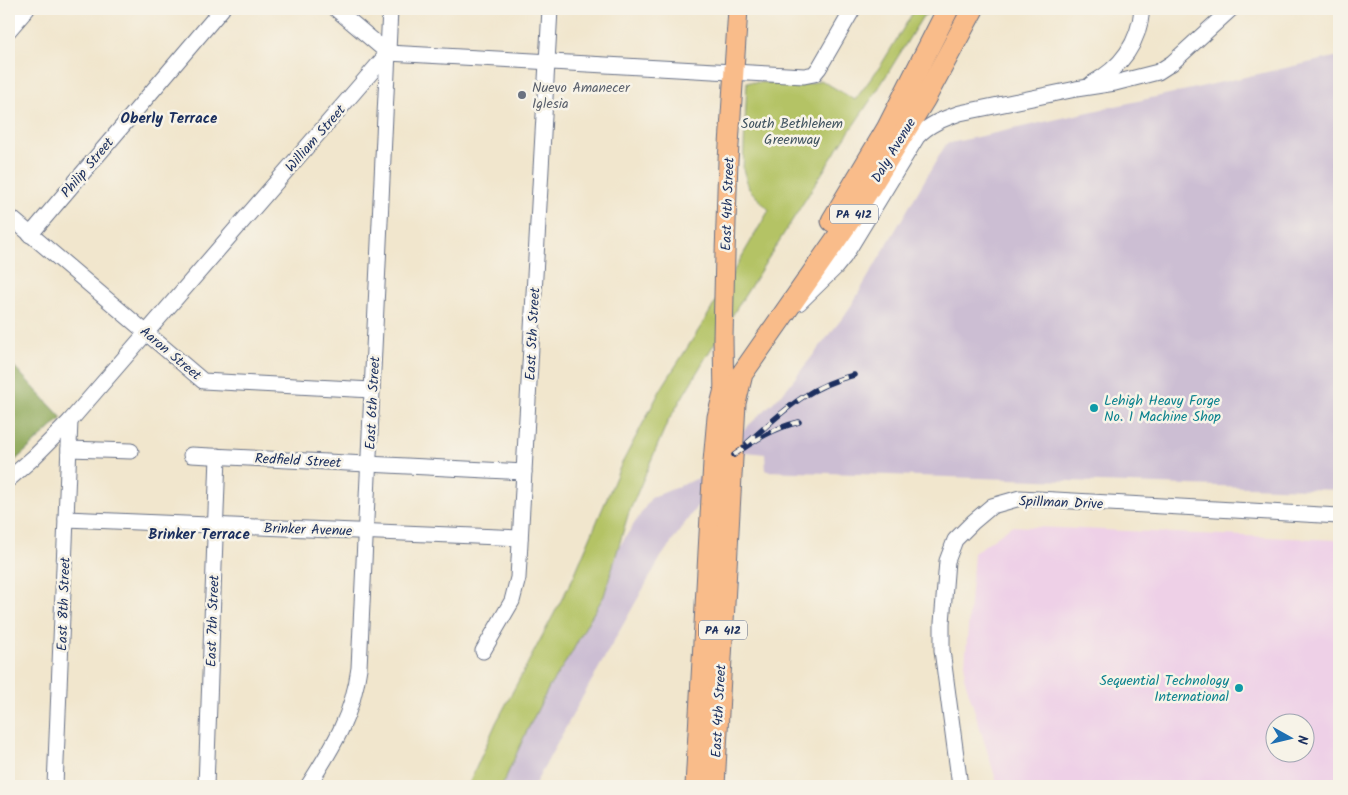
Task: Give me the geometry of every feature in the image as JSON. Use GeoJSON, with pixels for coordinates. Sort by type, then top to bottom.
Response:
{"type":"FeatureCollection","features":[{"type":"Feature","properties":{"kind":"highway","name":"Daly Avenue"},"geometry":{"type":"LineString","coordinates":[[729,407],[728,378],[738,357],[849,193],[887,129],[948,9]]}},
{"type":"Feature","properties":{"kind":"highway","name":"Daly Avenue"},"geometry":{"type":"LineString","coordinates":[[729,407],[736,397],[742,374],[826,255],[871,186],[924,100],[973,9]]}},
{"type":"Feature","properties":{"kind":"highway","name":"East 4th Street"},"geometry":{"type":"LineString","coordinates":[[696,786],[712,494],[733,442],[729,407]]}},
{"type":"Feature","properties":{"kind":"highway","name":"East 4th Street"},"geometry":{"type":"LineString","coordinates":[[715,782],[722,468],[718,417],[729,407]]}},
{"type":"Feature","properties":{"kind":"main road","name":"East 4th Street"},"geometry":{"type":"LineString","coordinates":[[729,407],[723,338],[728,160],[738,9]]}},
{"type":"Feature","properties":{"kind":"street"},"geometry":{"type":"LineString","coordinates":[[9,30],[27,9]]}},
{"type":"Feature","properties":{"kind":"street","name":"Philip Street"},"geometry":{"type":"LineString","coordinates":[[30,235],[222,9]]}},
{"type":"Feature","properties":{"kind":"street"},"geometry":{"type":"LineString","coordinates":[[336,9],[388,53],[804,76],[814,74],[853,9]]}},
{"type":"Feature","properties":{"kind":"street","name":"East 6th Street"},"geometry":{"type":"LineString","coordinates":[[308,786],[340,734],[358,682],[390,9]]}},
{"type":"Feature","properties":{"kind":"street","name":"East 5th Street"},"geometry":{"type":"LineString","coordinates":[[482,651],[514,596],[518,578],[550,9]]}},
{"type":"Feature","properties":{"kind":"street"},"geometry":{"type":"LineString","coordinates":[[772,330],[844,257],[917,137],[923,131],[941,119],[960,113],[1076,89],[1115,83],[1158,72],[1165,69],[1231,9]]}},
{"type":"Feature","properties":{"kind":"street"},"geometry":{"type":"LineString","coordinates":[[1076,89],[1099,80],[1114,69],[1133,44],[1141,14]]}},
{"type":"Feature","properties":{"kind":"street","name":"William Street"},"geometry":{"type":"LineString","coordinates":[[9,479],[70,421],[388,53]]}},
{"type":"Feature","properties":{"kind":"street","name":"Aaron Street"},"geometry":{"type":"LineString","coordinates":[[9,216],[203,382],[372,390]]}},
{"type":"Feature","properties":{"kind":"street","name":"East 8th Street"},"geometry":{"type":"LineString","coordinates":[[55,786],[70,421]]}},
{"type":"Feature","properties":{"kind":"street"},"geometry":{"type":"LineString","coordinates":[[69,449],[131,452]]}},
{"type":"Feature","properties":{"kind":"street","name":"Redfield Street"},"geometry":{"type":"LineString","coordinates":[[191,455],[524,472]]}},
{"type":"Feature","properties":{"kind":"street","name":"East 7th Street"},"geometry":{"type":"LineString","coordinates":[[206,786],[218,456]]}},
{"type":"Feature","properties":{"kind":"street","name":"Spillman Drive"},"geometry":{"type":"LineString","coordinates":[[960,786],[942,650],[942,623],[947,561],[955,540],[992,506],[1020,498],[1339,516]]}},
{"type":"Feature","properties":{"kind":"street","name":"Brinker Avenue"},"geometry":{"type":"LineString","coordinates":[[66,520],[520,538]]}},
{"type":"Feature","properties":{"kind":"shaded area"},"geometry":{"type":"Polygon","coordinates":[[[1339,56],[1339,490],[766,471],[765,454],[746,452],[700,502],[661,557],[534,786],[502,786],[549,687],[571,654],[604,596],[619,547],[651,498],[701,477],[749,425],[784,392],[848,311],[946,144],[1339,56]]]}},
{"type":"Feature","properties":{"kind":"shaded area"},"geometry":{"type":"Polygon","coordinates":[[[1011,526],[1339,540],[1339,786],[998,786],[964,677],[974,553],[1011,526]]]}},
{"type":"Feature","properties":{"kind":"green space","name":"South Bethlehem Greenway"},"geometry":{"type":"Polygon","coordinates":[[[915,9],[936,9],[923,16],[706,357],[667,423],[628,515],[604,596],[571,654],[549,687],[502,786],[468,786],[496,723],[573,578],[621,465],[661,389],[705,320],[769,210],[749,189],[743,169],[747,82],[810,84],[821,80],[855,100],[881,65],[915,9]]]}},
{"type":"Feature","properties":{"kind":"green space"},"geometry":{"type":"Polygon","coordinates":[[[9,361],[62,418],[9,466],[9,361]]]}},
{"type":"Feature","properties":{"kind":"railway"},"geometry":{"type":"LineString","coordinates":[[747,443],[796,402],[822,386],[854,375]]}},
{"type":"Feature","properties":{"kind":"railway"},"geometry":{"type":"LineString","coordinates":[[734,455],[765,435],[799,422]]}},
{"type":"Feature","properties":{"kind":"place","name":"Nuevo Amanecer Iglesia"},"geometry":{"type":"Point","coordinates":[522,95]}},
{"type":"Feature","properties":{"kind":"place","name":"Lehigh Heavy Forge No. 1 Machine Shop"},"geometry":{"type":"Point","coordinates":[1094,408]}},
{"type":"Feature","properties":{"kind":"place","name":"Sequential Technology International"},"geometry":{"type":"Point","coordinates":[1239,688]}},
{"type":"Feature","properties":{"kind":"district","name":"Oberly Terrace"},"geometry":{"type":"Point","coordinates":[169,118]}},
{"type":"Feature","properties":{"kind":"district","name":"Brinker Terrace"},"geometry":{"type":"Point","coordinates":[199,534]}}]}
